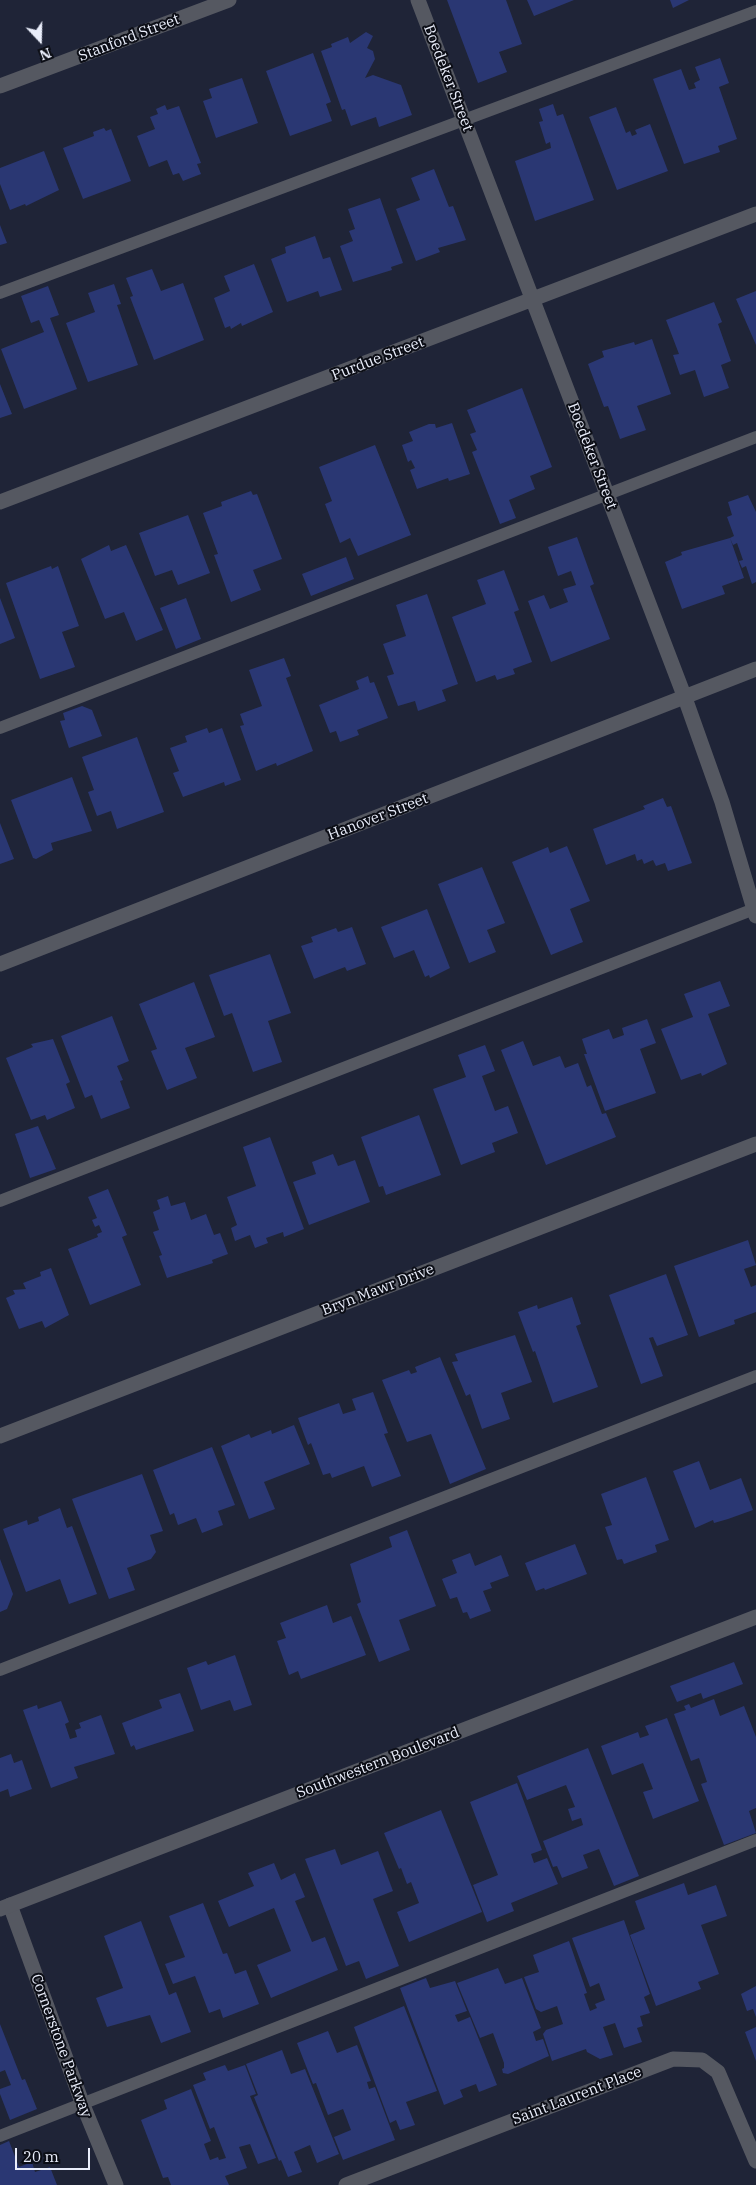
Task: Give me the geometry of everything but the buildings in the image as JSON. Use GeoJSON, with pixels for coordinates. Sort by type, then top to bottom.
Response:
{"type":"FeatureCollection","features":[{"type":"Feature","properties":{"kind":"street","name":"Stanford Street"},"geometry":{"type":"LineString","coordinates":[[0,86],[229,0]]}},
{"type":"Feature","properties":{"kind":"street","name":"Boedeker Street"},"geometry":{"type":"LineString","coordinates":[[418,0],[685,698],[722,802],[755,912]]}},
{"type":"Feature","properties":{"kind":"street","name":"Purdue Street"},"geometry":{"type":"LineString","coordinates":[[0,502],[756,214]]}},
{"type":"Feature","properties":{"kind":"street","name":"Hanover Street"},"geometry":{"type":"LineString","coordinates":[[0,964],[756,669]]}},
{"type":"Feature","properties":{"kind":"street","name":"Bryn Mawr Drive"},"geometry":{"type":"LineString","coordinates":[[0,1436],[756,1144]]}},
{"type":"Feature","properties":{"kind":"street","name":"Southwestern Boulevard"},"geometry":{"type":"LineString","coordinates":[[5,1907],[756,1617]]}},
{"type":"Feature","properties":{"kind":"street","name":"Cornerstone Parkway"},"geometry":{"type":"LineString","coordinates":[[5,1907],[116,2185]]}},
{"type":"Feature","properties":{"kind":"street","name":"Saint Laurent Place"},"geometry":{"type":"LineString","coordinates":[[346,2185],[673,2059],[702,2060],[718,2072],[756,2161]]}},
{"type":"Feature","properties":{"kind":"lane"},"geometry":{"type":"LineString","coordinates":[[0,293],[756,11]]}},
{"type":"Feature","properties":{"kind":"lane"},"geometry":{"type":"LineString","coordinates":[[0,728],[606,493],[756,437]]}},
{"type":"Feature","properties":{"kind":"lane"},"geometry":{"type":"LineString","coordinates":[[0,1201],[755,912]]}},
{"type":"Feature","properties":{"kind":"lane"},"geometry":{"type":"LineString","coordinates":[[0,1670],[756,1376]]}},
{"type":"Feature","properties":{"kind":"lane"},"geometry":{"type":"LineString","coordinates":[[0,2136],[756,1840]]}}]}
